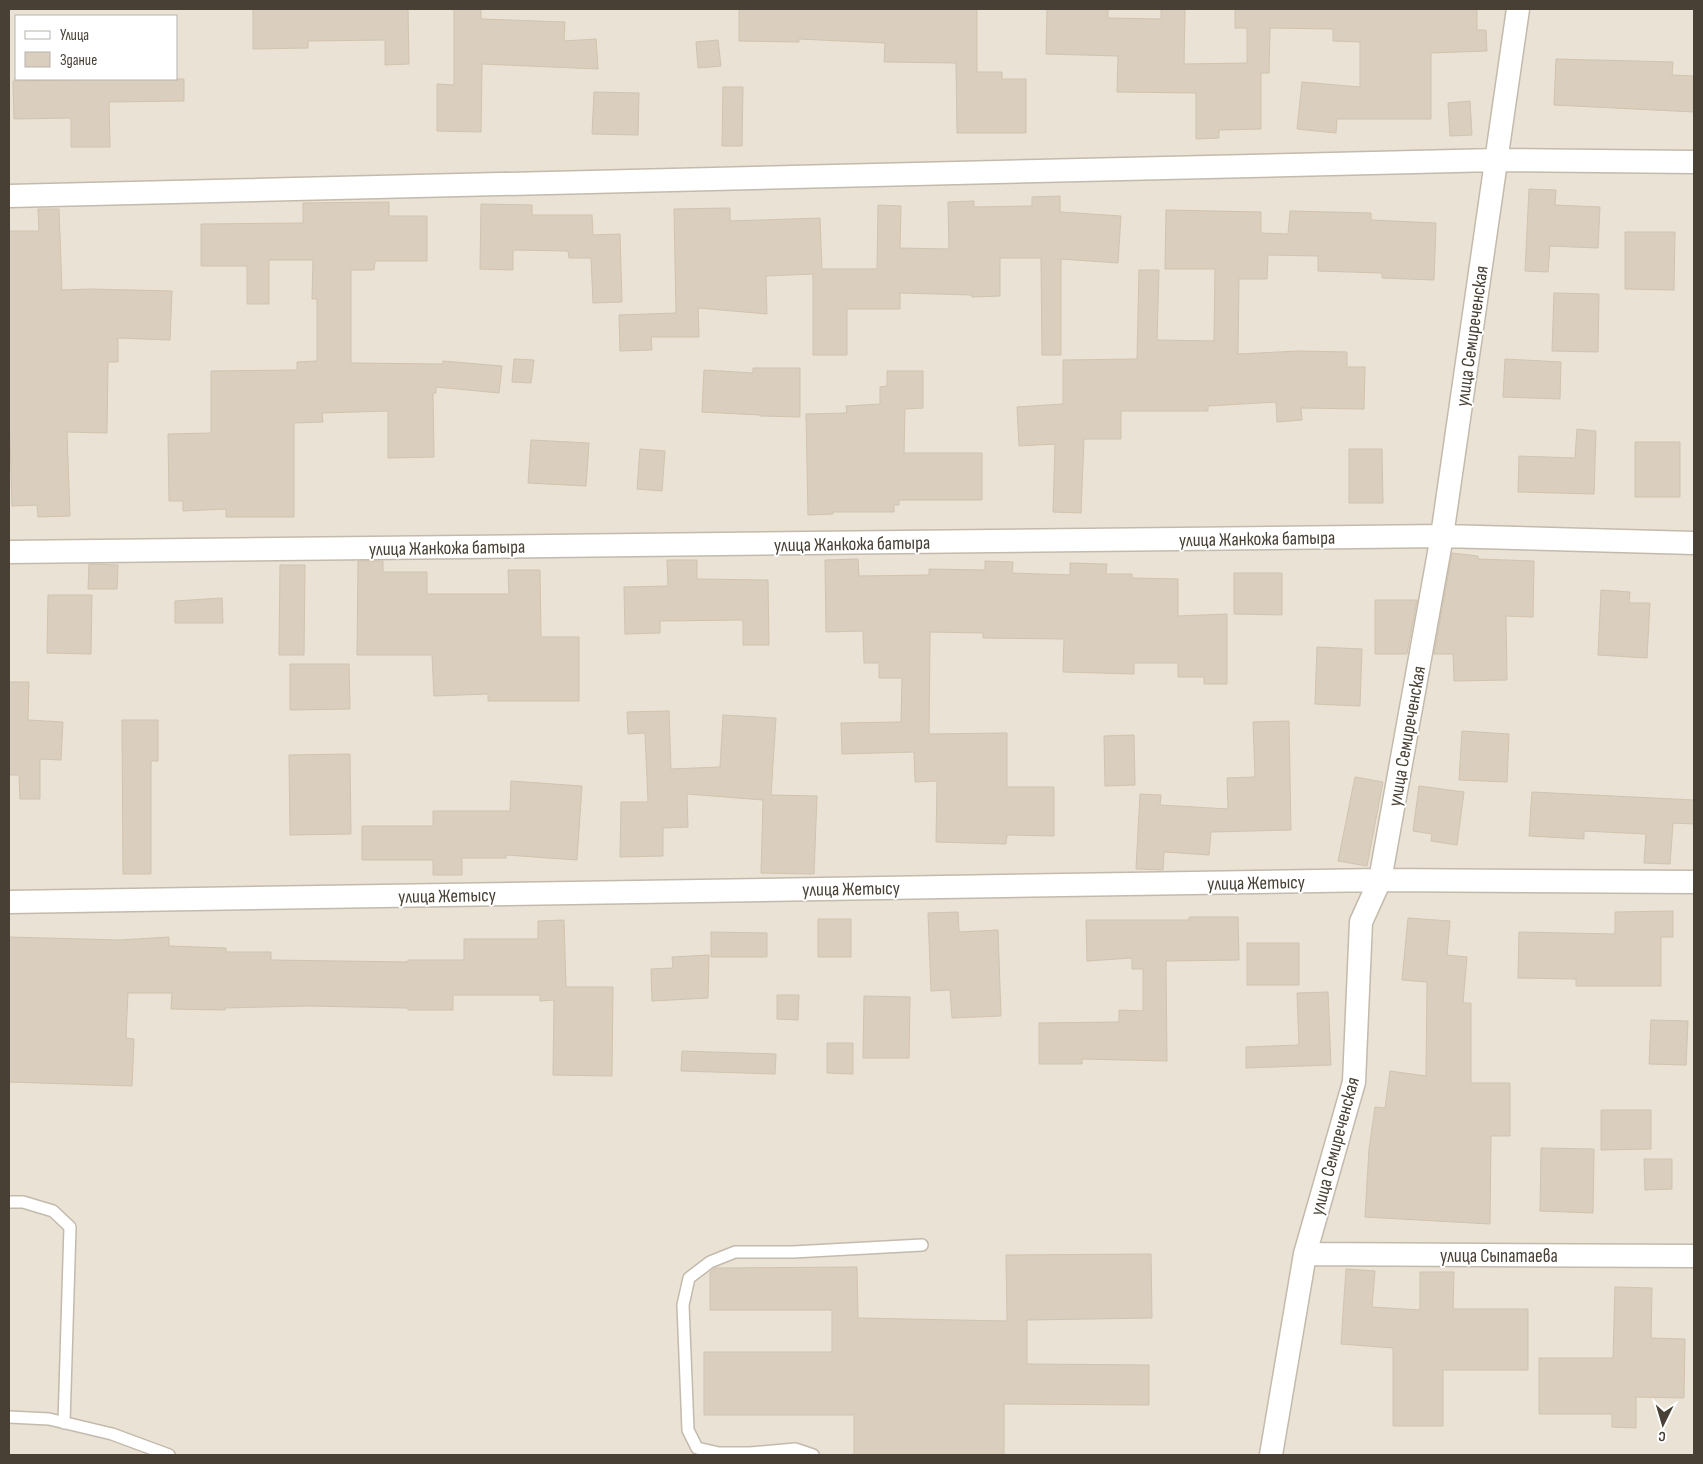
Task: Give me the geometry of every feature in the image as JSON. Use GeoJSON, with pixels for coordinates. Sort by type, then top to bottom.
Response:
{"type":"FeatureCollection","features":[{"type":"Feature","properties":{"kind":"street","name":"улица Семиреченская"},"geometry":{"type":"LineString","coordinates":[[1271,1455],[1305,1254],[1354,1082],[1361,922],[1380,880],[1442,536],[1518,9]]}},
{"type":"Feature","properties":{"kind":"street"},"geometry":{"type":"LineString","coordinates":[[9,196],[1496,160],[1694,162]]}},
{"type":"Feature","properties":{"kind":"street","name":"улица Жанкожа батыра"},"geometry":{"type":"LineString","coordinates":[[9,552],[1442,536],[1694,543]]}},
{"type":"Feature","properties":{"kind":"street","name":"улица Жетысу"},"geometry":{"type":"LineString","coordinates":[[9,902],[1380,880],[1694,882]]}},
{"type":"Feature","properties":{"kind":"street","name":"улица Сыпатаева"},"geometry":{"type":"LineString","coordinates":[[1305,1254],[1694,1256]]}},
{"type":"Feature","properties":{"kind":"lane"},"geometry":{"type":"LineString","coordinates":[[9,1202],[23,1202],[53,1211],[70,1227],[64,1423]]}},
{"type":"Feature","properties":{"kind":"lane"},"geometry":{"type":"LineString","coordinates":[[813,1455],[795,1449],[750,1453],[720,1452],[697,1448],[688,1430],[683,1305],[689,1278],[710,1262],[735,1252],[793,1252],[922,1245]]}},
{"type":"Feature","properties":{"kind":"lane"},"geometry":{"type":"LineString","coordinates":[[9,1417],[49,1419],[112,1434],[169,1455]]}},
{"type":"Feature","properties":{"kind":"shaded area"},"geometry":{"type":"Polygon","coordinates":[[[9,9],[1694,9],[1694,1455],[9,1455],[9,9]]]}},
{"type":"Feature","properties":{"kind":"building"},"geometry":{"type":"Polygon","coordinates":[[[253,9],[408,9],[409,64],[385,65],[385,40],[308,41],[308,48],[253,49],[253,9]]]}},
{"type":"Feature","properties":{"kind":"building"},"geometry":{"type":"Polygon","coordinates":[[[454,9],[481,9],[481,19],[565,22],[564,41],[596,39],[598,69],[482,64],[481,132],[437,131],[437,84],[454,85],[454,9]]]}},
{"type":"Feature","properties":{"kind":"building"},"geometry":{"type":"Polygon","coordinates":[[[739,9],[977,9],[977,72],[1002,72],[1002,79],[1026,79],[1026,133],[957,133],[956,63],[884,62],[885,43],[799,39],[799,42],[739,41],[739,9]]]}},
{"type":"Feature","properties":{"kind":"building"},"geometry":{"type":"Polygon","coordinates":[[[1047,9],[1108,9],[1108,18],[1161,19],[1161,9],[1185,9],[1184,64],[1247,63],[1247,28],[1235,28],[1235,9],[1477,9],[1477,30],[1486,30],[1487,51],[1431,53],[1431,119],[1337,119],[1336,133],[1297,129],[1302,82],[1360,87],[1360,42],[1333,41],[1333,29],[1270,28],[1269,73],[1261,73],[1261,129],[1219,130],[1219,138],[1196,139],[1196,93],[1117,92],[1118,56],[1046,54],[1047,9]]]}},
{"type":"Feature","properties":{"kind":"building"},"geometry":{"type":"Polygon","coordinates":[[[718,40],[721,66],[698,68],[696,42],[718,40]]]}},
{"type":"Feature","properties":{"kind":"building"},"geometry":{"type":"Polygon","coordinates":[[[1556,59],[1673,62],[1672,75],[1694,76],[1694,112],[1554,105],[1556,59]]]}},
{"type":"Feature","properties":{"kind":"building"},"geometry":{"type":"Polygon","coordinates":[[[184,79],[184,101],[109,102],[110,147],[71,147],[71,118],[14,119],[13,81],[184,79]]]}},
{"type":"Feature","properties":{"kind":"building"},"geometry":{"type":"Polygon","coordinates":[[[723,87],[743,87],[742,146],[722,146],[723,87]]]}},
{"type":"Feature","properties":{"kind":"building"},"geometry":{"type":"Polygon","coordinates":[[[594,92],[639,93],[638,135],[592,134],[594,92]]]}},
{"type":"Feature","properties":{"kind":"building"},"geometry":{"type":"Polygon","coordinates":[[[1470,101],[1472,135],[1450,136],[1448,103],[1470,101]]]}},
{"type":"Feature","properties":{"kind":"building"},"geometry":{"type":"Polygon","coordinates":[[[1529,189],[1556,190],[1555,205],[1600,207],[1598,248],[1550,246],[1548,272],[1525,271],[1529,189]]]}},
{"type":"Feature","properties":{"kind":"building"},"geometry":{"type":"Polygon","coordinates":[[[1060,196],[1060,212],[1121,216],[1118,263],[1061,259],[1061,355],[1042,355],[1041,258],[1000,258],[1000,296],[972,297],[972,295],[900,293],[900,309],[847,309],[847,355],[813,355],[813,274],[766,276],[767,314],[698,308],[699,337],[651,337],[652,350],[620,351],[619,315],[676,313],[674,209],[730,208],[730,221],[820,218],[822,269],[877,269],[878,205],[901,206],[900,248],[949,249],[948,202],[974,201],[974,207],[1032,206],[1032,197],[1060,196]]]}},
{"type":"Feature","properties":{"kind":"building"},"geometry":{"type":"Polygon","coordinates":[[[389,202],[389,216],[427,216],[427,261],[375,261],[374,270],[351,270],[351,363],[443,364],[443,361],[502,366],[499,393],[436,387],[436,393],[433,393],[434,457],[388,458],[388,411],[322,413],[323,422],[294,423],[294,517],[226,517],[226,509],[183,511],[183,501],[169,501],[168,434],[211,433],[211,371],[297,370],[297,362],[317,361],[317,299],[312,299],[313,260],[269,260],[269,304],[247,304],[247,266],[201,266],[201,224],[303,223],[303,203],[389,202]]]}},
{"type":"Feature","properties":{"kind":"building"},"geometry":{"type":"Polygon","coordinates":[[[481,204],[532,205],[532,215],[592,215],[593,235],[620,234],[622,302],[593,303],[591,258],[569,258],[568,251],[513,250],[513,270],[480,269],[481,204]]]}},
{"type":"Feature","properties":{"kind":"building"},"geometry":{"type":"Polygon","coordinates":[[[38,209],[59,209],[62,290],[172,291],[170,340],[118,338],[118,362],[108,362],[107,433],[67,432],[70,516],[38,517],[37,505],[12,506],[9,436],[9,231],[39,231],[38,209]]]}},
{"type":"Feature","properties":{"kind":"building"},"geometry":{"type":"Polygon","coordinates":[[[1166,210],[1261,212],[1261,233],[1288,234],[1290,211],[1371,213],[1371,220],[1436,223],[1434,280],[1382,278],[1382,273],[1318,271],[1318,256],[1268,255],[1267,279],[1239,279],[1238,354],[1299,351],[1347,352],[1347,367],[1365,367],[1364,409],[1301,408],[1302,420],[1277,422],[1276,402],[1208,406],[1208,411],[1121,411],[1121,439],[1084,439],[1081,513],[1053,512],[1055,444],[1019,446],[1017,407],[1063,404],[1063,360],[1137,359],[1139,270],[1159,270],[1157,340],[1214,341],[1215,269],[1165,269],[1166,210]]]}},
{"type":"Feature","properties":{"kind":"building"},"geometry":{"type":"Polygon","coordinates":[[[1625,232],[1675,232],[1674,290],[1625,289],[1625,232]]]}},
{"type":"Feature","properties":{"kind":"building"},"geometry":{"type":"Polygon","coordinates":[[[1554,293],[1599,294],[1598,352],[1552,351],[1554,293]]]}},
{"type":"Feature","properties":{"kind":"building"},"geometry":{"type":"Polygon","coordinates":[[[514,359],[534,360],[531,383],[512,382],[514,359]]]}},
{"type":"Feature","properties":{"kind":"building"},"geometry":{"type":"Polygon","coordinates":[[[1505,359],[1561,362],[1560,399],[1503,397],[1505,359]]]}},
{"type":"Feature","properties":{"kind":"building"},"geometry":{"type":"Polygon","coordinates":[[[753,368],[800,368],[800,417],[702,412],[704,370],[753,373],[753,368]]]}},
{"type":"Feature","properties":{"kind":"building"},"geometry":{"type":"Polygon","coordinates":[[[887,371],[923,371],[923,408],[905,409],[904,453],[982,453],[982,500],[899,500],[899,505],[894,505],[894,512],[833,512],[833,514],[808,515],[806,414],[847,413],[846,406],[880,404],[880,387],[887,386],[887,371]]]}},
{"type":"Feature","properties":{"kind":"building"},"geometry":{"type":"Polygon","coordinates":[[[1577,429],[1596,431],[1594,494],[1518,492],[1519,456],[1575,458],[1577,429]]]}},
{"type":"Feature","properties":{"kind":"building"},"geometry":{"type":"Polygon","coordinates":[[[531,440],[589,443],[586,486],[528,483],[531,440]]]}},
{"type":"Feature","properties":{"kind":"building"},"geometry":{"type":"Polygon","coordinates":[[[1635,442],[1680,442],[1680,497],[1635,497],[1635,442]]]}},
{"type":"Feature","properties":{"kind":"building"},"geometry":{"type":"Polygon","coordinates":[[[640,449],[665,451],[662,491],[637,489],[640,449]]]}},
{"type":"Feature","properties":{"kind":"building"},"geometry":{"type":"Polygon","coordinates":[[[1349,449],[1382,449],[1383,503],[1349,503],[1349,449]]]}},
{"type":"Feature","properties":{"kind":"building"},"geometry":{"type":"Polygon","coordinates":[[[1452,553],[1478,556],[1478,559],[1534,561],[1533,617],[1506,616],[1507,680],[1454,681],[1453,654],[1434,654],[1452,553]]]}},
{"type":"Feature","properties":{"kind":"building"},"geometry":{"type":"Polygon","coordinates":[[[858,559],[859,576],[929,575],[929,569],[985,570],[985,561],[1013,562],[1012,573],[1070,575],[1070,563],[1107,564],[1106,574],[1132,574],[1132,578],[1178,579],[1178,616],[1227,614],[1227,684],[1204,684],[1204,677],[1178,677],[1178,663],[1134,663],[1134,674],[1063,672],[1064,639],[983,638],[983,633],[930,632],[929,734],[1007,733],[1007,787],[1054,787],[1054,836],[1007,835],[1006,844],[936,842],[937,781],[915,782],[914,752],[842,754],[841,723],[901,722],[902,678],[879,678],[879,663],[864,663],[863,631],[826,632],[825,560],[858,559]]]}},
{"type":"Feature","properties":{"kind":"building"},"geometry":{"type":"Polygon","coordinates":[[[667,560],[697,560],[697,579],[768,580],[769,645],[743,645],[743,620],[660,621],[660,633],[625,634],[624,587],[668,586],[667,560]]]}},
{"type":"Feature","properties":{"kind":"building"},"geometry":{"type":"Polygon","coordinates":[[[358,561],[383,561],[383,572],[427,572],[427,594],[509,594],[508,570],[540,570],[541,637],[579,637],[579,701],[488,701],[488,694],[434,696],[432,655],[357,655],[358,561]]]}},
{"type":"Feature","properties":{"kind":"building"},"geometry":{"type":"Polygon","coordinates":[[[89,564],[118,565],[117,589],[88,589],[89,564]]]}},
{"type":"Feature","properties":{"kind":"building"},"geometry":{"type":"Polygon","coordinates":[[[280,565],[305,565],[304,655],[279,655],[280,565]]]}},
{"type":"Feature","properties":{"kind":"building"},"geometry":{"type":"Polygon","coordinates":[[[1234,573],[1282,573],[1282,615],[1234,614],[1234,573]]]}},
{"type":"Feature","properties":{"kind":"building"},"geometry":{"type":"Polygon","coordinates":[[[1601,590],[1630,592],[1629,603],[1650,603],[1647,658],[1598,655],[1601,590]]]}},
{"type":"Feature","properties":{"kind":"building"},"geometry":{"type":"Polygon","coordinates":[[[48,595],[92,595],[91,654],[47,653],[48,595]]]}},
{"type":"Feature","properties":{"kind":"building"},"geometry":{"type":"Polygon","coordinates":[[[222,598],[223,623],[175,623],[175,601],[222,598]]]}},
{"type":"Feature","properties":{"kind":"building"},"geometry":{"type":"Polygon","coordinates":[[[1375,600],[1417,600],[1407,654],[1375,654],[1375,600]]]}},
{"type":"Feature","properties":{"kind":"building"},"geometry":{"type":"Polygon","coordinates":[[[1317,647],[1362,649],[1360,706],[1315,704],[1317,647]]]}},
{"type":"Feature","properties":{"kind":"building"},"geometry":{"type":"Polygon","coordinates":[[[290,664],[349,664],[350,709],[290,710],[290,664]]]}},
{"type":"Feature","properties":{"kind":"building"},"geometry":{"type":"Polygon","coordinates":[[[9,682],[29,682],[28,720],[63,722],[61,760],[40,759],[40,799],[20,799],[19,775],[9,775],[9,682]]]}},
{"type":"Feature","properties":{"kind":"building"},"geometry":{"type":"Polygon","coordinates":[[[669,711],[671,769],[720,767],[723,715],[776,718],[771,795],[817,796],[814,874],[761,873],[763,800],[687,794],[688,827],[663,828],[663,856],[620,857],[621,802],[648,802],[645,733],[628,734],[627,712],[669,711]]]}},
{"type":"Feature","properties":{"kind":"building"},"geometry":{"type":"Polygon","coordinates":[[[122,720],[158,720],[158,761],[151,761],[151,874],[123,874],[122,720]]]}},
{"type":"Feature","properties":{"kind":"building"},"geometry":{"type":"Polygon","coordinates":[[[1289,721],[1291,830],[1211,832],[1209,855],[1164,852],[1163,870],[1136,869],[1140,794],[1161,795],[1160,805],[1228,809],[1227,778],[1255,777],[1253,722],[1289,721]]]}},
{"type":"Feature","properties":{"kind":"building"},"geometry":{"type":"Polygon","coordinates":[[[1462,731],[1509,734],[1507,782],[1459,780],[1462,731]]]}},
{"type":"Feature","properties":{"kind":"building"},"geometry":{"type":"Polygon","coordinates":[[[1134,735],[1135,785],[1105,786],[1104,736],[1134,735]]]}},
{"type":"Feature","properties":{"kind":"building"},"geometry":{"type":"Polygon","coordinates":[[[350,754],[351,834],[290,835],[289,755],[350,754]]]}},
{"type":"Feature","properties":{"kind":"building"},"geometry":{"type":"Polygon","coordinates":[[[1355,777],[1383,782],[1367,866],[1338,861],[1355,777]]]}},
{"type":"Feature","properties":{"kind":"building"},"geometry":{"type":"Polygon","coordinates":[[[511,781],[582,786],[577,860],[506,855],[506,858],[462,858],[462,875],[433,875],[433,860],[362,860],[362,826],[433,826],[433,811],[510,811],[511,781]]]}},
{"type":"Feature","properties":{"kind":"building"},"geometry":{"type":"Polygon","coordinates":[[[1419,786],[1464,792],[1457,845],[1431,841],[1432,834],[1413,831],[1419,786]]]}},
{"type":"Feature","properties":{"kind":"building"},"geometry":{"type":"Polygon","coordinates":[[[1532,792],[1694,800],[1694,824],[1673,823],[1670,864],[1644,863],[1646,834],[1584,831],[1584,839],[1529,836],[1532,792]]]}},
{"type":"Feature","properties":{"kind":"building"},"geometry":{"type":"Polygon","coordinates":[[[1673,911],[1673,937],[1661,937],[1661,986],[1576,986],[1576,979],[1518,978],[1519,932],[1615,934],[1615,912],[1673,911]]]}},
{"type":"Feature","properties":{"kind":"building"},"geometry":{"type":"Polygon","coordinates":[[[958,912],[959,932],[998,930],[1001,1016],[952,1018],[950,990],[931,991],[928,913],[958,912]]]}},
{"type":"Feature","properties":{"kind":"building"},"geometry":{"type":"Polygon","coordinates":[[[1189,917],[1238,917],[1239,960],[1166,961],[1167,1061],[1082,1059],[1082,1064],[1039,1064],[1039,1023],[1119,1022],[1119,1010],[1143,1011],[1143,969],[1132,969],[1132,958],[1087,961],[1086,920],[1189,920],[1189,917]]]}},
{"type":"Feature","properties":{"kind":"building"},"geometry":{"type":"Polygon","coordinates":[[[1408,918],[1450,921],[1447,955],[1467,957],[1463,1003],[1471,1003],[1471,1083],[1510,1083],[1510,1136],[1491,1136],[1490,1224],[1365,1217],[1369,1149],[1375,1107],[1385,1108],[1390,1071],[1426,1076],[1427,982],[1402,980],[1408,918]]]}},
{"type":"Feature","properties":{"kind":"building"},"geometry":{"type":"Polygon","coordinates":[[[818,919],[851,919],[851,957],[818,957],[818,919]]]}},
{"type":"Feature","properties":{"kind":"building"},"geometry":{"type":"Polygon","coordinates":[[[564,920],[566,987],[613,987],[612,1076],[553,1075],[554,1000],[540,1001],[540,995],[453,995],[453,1010],[309,1006],[225,1008],[225,1010],[171,1009],[172,993],[128,993],[126,1038],[134,1039],[132,1086],[9,1082],[9,937],[120,940],[169,937],[169,946],[226,948],[226,952],[271,952],[271,960],[408,962],[408,960],[464,960],[464,939],[538,939],[538,921],[564,920]]]}},
{"type":"Feature","properties":{"kind":"building"},"geometry":{"type":"Polygon","coordinates":[[[711,932],[767,933],[767,957],[711,957],[711,932]]]}},
{"type":"Feature","properties":{"kind":"building"},"geometry":{"type":"Polygon","coordinates":[[[1247,943],[1299,943],[1299,985],[1247,985],[1247,943]]]}},
{"type":"Feature","properties":{"kind":"building"},"geometry":{"type":"Polygon","coordinates":[[[709,955],[708,998],[652,1001],[651,969],[673,968],[672,957],[709,955]]]}},
{"type":"Feature","properties":{"kind":"building"},"geometry":{"type":"Polygon","coordinates":[[[1328,992],[1331,1065],[1246,1068],[1246,1047],[1299,1045],[1297,993],[1328,992]]]}},
{"type":"Feature","properties":{"kind":"building"},"geometry":{"type":"Polygon","coordinates":[[[777,995],[799,995],[798,1020],[777,1019],[777,995]]]}},
{"type":"Feature","properties":{"kind":"building"},"geometry":{"type":"Polygon","coordinates":[[[864,996],[910,997],[909,1058],[863,1058],[864,996]]]}},
{"type":"Feature","properties":{"kind":"building"},"geometry":{"type":"Polygon","coordinates":[[[1651,1020],[1688,1021],[1686,1065],[1649,1064],[1651,1020]]]}},
{"type":"Feature","properties":{"kind":"building"},"geometry":{"type":"Polygon","coordinates":[[[827,1043],[853,1043],[853,1074],[827,1073],[827,1043]]]}},
{"type":"Feature","properties":{"kind":"building"},"geometry":{"type":"Polygon","coordinates":[[[682,1051],[776,1054],[775,1074],[681,1071],[682,1051]]]}},
{"type":"Feature","properties":{"kind":"building"},"geometry":{"type":"Polygon","coordinates":[[[1601,1110],[1651,1110],[1651,1149],[1601,1150],[1601,1110]]]}},
{"type":"Feature","properties":{"kind":"building"},"geometry":{"type":"Polygon","coordinates":[[[1541,1148],[1594,1149],[1593,1213],[1540,1211],[1541,1148]]]}},
{"type":"Feature","properties":{"kind":"building"},"geometry":{"type":"Polygon","coordinates":[[[1644,1159],[1672,1159],[1672,1189],[1645,1190],[1644,1159]]]}},
{"type":"Feature","properties":{"kind":"building"},"geometry":{"type":"Polygon","coordinates":[[[1151,1254],[1152,1318],[1027,1320],[1027,1364],[1149,1365],[1149,1405],[1004,1404],[1004,1455],[854,1455],[854,1415],[704,1415],[704,1352],[832,1352],[832,1310],[710,1310],[710,1272],[715,1268],[857,1267],[858,1318],[1007,1321],[1006,1255],[1151,1254]]]}},
{"type":"Feature","properties":{"kind":"building"},"geometry":{"type":"Polygon","coordinates":[[[1346,1269],[1375,1271],[1372,1307],[1420,1310],[1420,1272],[1454,1272],[1453,1309],[1528,1309],[1528,1370],[1443,1370],[1443,1426],[1393,1426],[1393,1348],[1341,1344],[1346,1269]]]}},
{"type":"Feature","properties":{"kind":"building"},"geometry":{"type":"Polygon","coordinates":[[[1615,1287],[1652,1288],[1651,1338],[1685,1339],[1684,1398],[1636,1397],[1636,1428],[1612,1427],[1612,1414],[1539,1414],[1539,1358],[1613,1358],[1615,1287]]]}}]}
